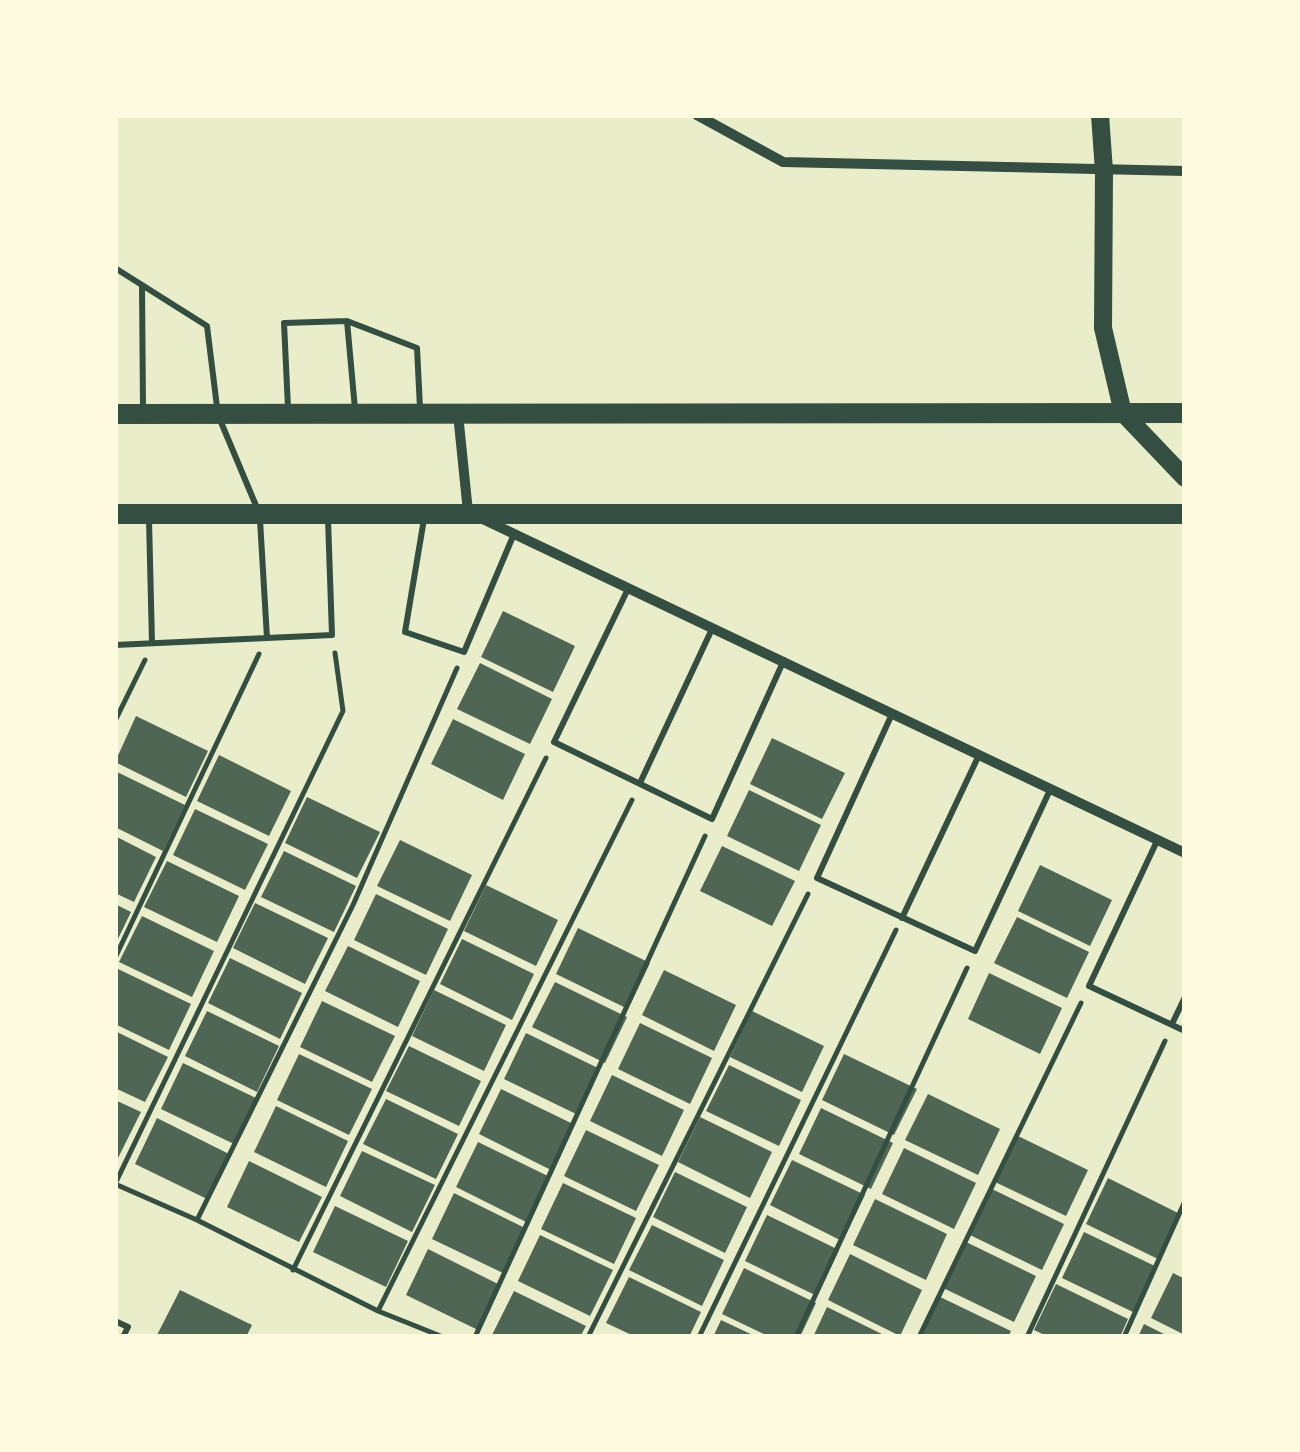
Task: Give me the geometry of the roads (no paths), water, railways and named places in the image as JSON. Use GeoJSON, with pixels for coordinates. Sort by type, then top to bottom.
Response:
{"type":"FeatureCollection","features":[{"type":"Feature","properties":{"kind":"main road"},"geometry":{"type":"LineString","coordinates":[[115,414],[1185,412]]}},
{"type":"Feature","properties":{"kind":"main road"},"geometry":{"type":"LineString","coordinates":[[115,514],[1185,514]]}},
{"type":"Feature","properties":{"kind":"street"},"geometry":{"type":"LineString","coordinates":[[698,115],[783,162],[1185,171]]}},
{"type":"Feature","properties":{"kind":"street"},"geometry":{"type":"LineString","coordinates":[[1100,115],[1104,172],[1103,328],[1123,413],[1185,478]]}},
{"type":"Feature","properties":{"kind":"street"},"geometry":{"type":"LineString","coordinates":[[458,414],[468,512],[1185,853]]}},
{"type":"Feature","properties":{"kind":"lane"},"geometry":{"type":"LineString","coordinates":[[115,268],[207,326],[218,414],[260,515],[267,638]]}},
{"type":"Feature","properties":{"kind":"lane"},"geometry":{"type":"LineString","coordinates":[[142,284],[144,414]]}},
{"type":"Feature","properties":{"kind":"lane"},"geometry":{"type":"LineString","coordinates":[[288,414],[284,323],[347,321],[417,348],[420,414]]}},
{"type":"Feature","properties":{"kind":"lane"},"geometry":{"type":"LineString","coordinates":[[347,321],[356,414]]}},
{"type":"Feature","properties":{"kind":"lane"},"geometry":{"type":"LineString","coordinates":[[425,512],[406,632],[464,652],[514,534]]}},
{"type":"Feature","properties":{"kind":"lane"},"geometry":{"type":"LineString","coordinates":[[149,514],[152,643]]}},
{"type":"Feature","properties":{"kind":"lane"},"geometry":{"type":"LineString","coordinates":[[115,645],[332,635],[328,514]]}},
{"type":"Feature","properties":{"kind":"lane"},"geometry":{"type":"LineString","coordinates":[[628,588],[554,742],[712,819],[784,660]]}},
{"type":"Feature","properties":{"kind":"lane"},"geometry":{"type":"LineString","coordinates":[[640,784],[712,628]]}},
{"type":"Feature","properties":{"kind":"lane"},"geometry":{"type":"LineString","coordinates":[[892,713],[816,878],[975,951],[1050,790]]}},
{"type":"Feature","properties":{"kind":"lane"},"geometry":{"type":"LineString","coordinates":[[902,918],[980,754]]}},
{"type":"Feature","properties":{"kind":"lane"},"geometry":{"type":"LineString","coordinates":[[1157,841],[1089,986],[1185,1031]]}},
{"type":"Feature","properties":{"kind":"lane"},"geometry":{"type":"LineString","coordinates":[[1172,1024],[1185,997]]}},
{"type":"Feature","properties":{"kind":"lane"},"geometry":{"type":"LineString","coordinates":[[115,1321],[128,1327],[123,1337]]}}]}
